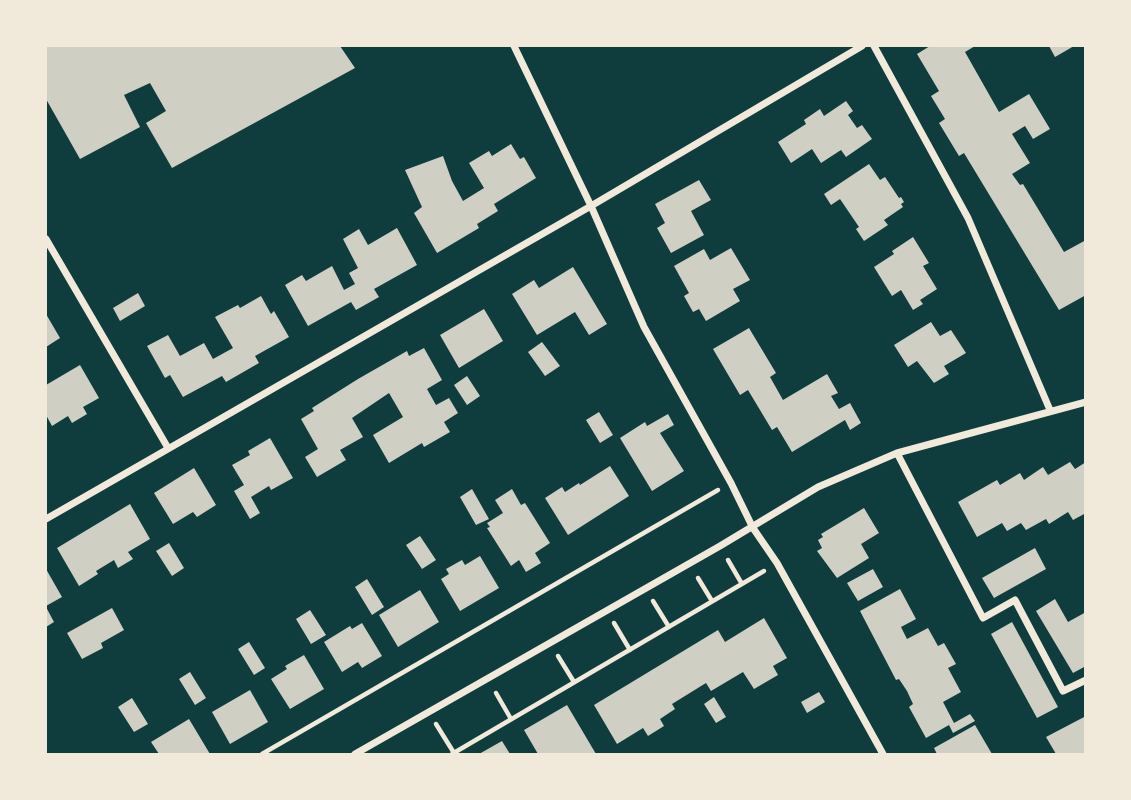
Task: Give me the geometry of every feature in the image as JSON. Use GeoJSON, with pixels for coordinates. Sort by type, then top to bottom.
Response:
{"type":"FeatureCollection","features":[{"type":"Feature","properties":{"kind":"street"},"geometry":{"type":"LineString","coordinates":[[514,46],[591,206],[644,327],[731,482],[752,528],[777,563],[883,754]]}},
{"type":"Feature","properties":{"kind":"street"},"geometry":{"type":"LineString","coordinates":[[46,519],[591,206],[862,46]]}},
{"type":"Feature","properties":{"kind":"street"},"geometry":{"type":"LineString","coordinates":[[874,46],[968,218],[1050,410]]}},
{"type":"Feature","properties":{"kind":"street"},"geometry":{"type":"LineString","coordinates":[[46,239],[168,448]]}},
{"type":"Feature","properties":{"kind":"street"},"geometry":{"type":"LineString","coordinates":[[355,754],[720,547],[818,487],[897,453],[1086,402]]}},
{"type":"Feature","properties":{"kind":"street"},"geometry":{"type":"LineString","coordinates":[[897,453],[984,618],[1015,600],[1063,691],[1086,680]]}},
{"type":"Feature","properties":{"kind":"path"},"geometry":{"type":"LineString","coordinates":[[262,754],[731,482]]}},
{"type":"Feature","properties":{"kind":"path"},"geometry":{"type":"LineString","coordinates":[[720,547],[742,584]]}},
{"type":"Feature","properties":{"kind":"path"},"geometry":{"type":"LineString","coordinates":[[429,712],[453,754],[777,563]]}},
{"type":"Feature","properties":{"kind":"path"},"geometry":{"type":"LineString","coordinates":[[689,564],[712,601]]}},
{"type":"Feature","properties":{"kind":"path"},"geometry":{"type":"LineString","coordinates":[[646,589],[669,627]]}},
{"type":"Feature","properties":{"kind":"path"},"geometry":{"type":"LineString","coordinates":[[606,611],[630,650]]}},
{"type":"Feature","properties":{"kind":"path"},"geometry":{"type":"LineString","coordinates":[[550,643],[574,682]]}},
{"type":"Feature","properties":{"kind":"path"},"geometry":{"type":"LineString","coordinates":[[487,679],[511,719]]}},
{"type":"Feature","properties":{"kind":"building"},"geometry":{"type":"Polygon","coordinates":[[[46,46],[340,46],[355,68],[172,168],[146,123],[166,111],[150,83],[124,95],[140,127],[80,159],[46,99],[46,46]]]}},
{"type":"Feature","properties":{"kind":"building"},"geometry":{"type":"Polygon","coordinates":[[[930,46],[975,46],[965,52],[999,112],[1029,94],[1050,129],[1033,139],[1025,126],[1012,134],[1030,163],[1012,174],[1020,185],[1023,184],[1064,252],[1086,240],[1086,295],[1059,310],[964,153],[959,156],[939,123],[945,119],[931,96],[939,91],[917,54],[930,46]]]}},
{"type":"Feature","properties":{"kind":"building"},"geometry":{"type":"Polygon","coordinates":[[[1049,46],[1074,46],[1055,57],[1049,46]]]}},
{"type":"Feature","properties":{"kind":"building"},"geometry":{"type":"Polygon","coordinates":[[[846,101],[853,111],[848,115],[857,128],[862,125],[872,139],[846,157],[841,150],[821,163],[812,149],[791,163],[778,142],[806,124],[804,120],[820,109],[824,116],[846,101]]]}},
{"type":"Feature","properties":{"kind":"building"},"geometry":{"type":"Polygon","coordinates":[[[511,144],[520,159],[524,157],[536,178],[494,204],[498,211],[477,224],[479,228],[437,253],[414,213],[422,207],[405,170],[443,156],[463,201],[484,188],[469,163],[489,151],[492,156],[511,144]]]}},
{"type":"Feature","properties":{"kind":"building"},"geometry":{"type":"Polygon","coordinates":[[[869,164],[880,180],[885,177],[904,202],[901,204],[903,207],[884,220],[888,225],[864,241],[856,229],[859,227],[840,199],[831,205],[824,194],[869,164]]]}},
{"type":"Feature","properties":{"kind":"building"},"geometry":{"type":"Polygon","coordinates":[[[699,180],[711,200],[691,211],[704,235],[671,253],[657,228],[665,223],[655,204],[699,180]]]}},
{"type":"Feature","properties":{"kind":"building"},"geometry":{"type":"Polygon","coordinates":[[[397,228],[417,265],[374,289],[379,297],[356,310],[351,302],[308,326],[285,285],[302,275],[306,281],[332,266],[344,290],[355,284],[349,273],[358,268],[343,239],[359,229],[368,245],[397,228]]]}},
{"type":"Feature","properties":{"kind":"building"},"geometry":{"type":"Polygon","coordinates":[[[913,237],[929,263],[923,266],[937,289],[920,300],[923,304],[913,310],[901,290],[892,296],[874,267],[913,237]]]}},
{"type":"Feature","properties":{"kind":"building"},"geometry":{"type":"Polygon","coordinates":[[[731,248],[750,280],[733,289],[740,301],[706,321],[699,309],[693,312],[684,296],[689,293],[674,266],[704,249],[710,260],[731,248]]]}},
{"type":"Feature","properties":{"kind":"building"},"geometry":{"type":"Polygon","coordinates":[[[573,267],[607,324],[589,335],[575,312],[537,335],[512,294],[534,280],[539,288],[573,267]]]}},
{"type":"Feature","properties":{"kind":"building"},"geometry":{"type":"Polygon","coordinates":[[[138,293],[145,306],[120,321],[113,308],[138,293]]]}},
{"type":"Feature","properties":{"kind":"building"},"geometry":{"type":"Polygon","coordinates":[[[261,296],[271,314],[274,311],[289,337],[255,356],[259,363],[226,382],[222,376],[183,397],[170,375],[165,378],[147,346],[168,335],[180,356],[204,343],[213,359],[233,348],[215,317],[238,305],[240,308],[261,296]]]}},
{"type":"Feature","properties":{"kind":"building"},"geometry":{"type":"Polygon","coordinates":[[[484,309],[503,341],[459,368],[440,335],[484,309]]]}},
{"type":"Feature","properties":{"kind":"building"},"geometry":{"type":"Polygon","coordinates":[[[46,314],[60,338],[46,347],[46,314]]]}},
{"type":"Feature","properties":{"kind":"building"},"geometry":{"type":"Polygon","coordinates":[[[931,322],[940,336],[951,330],[966,353],[944,366],[949,374],[934,383],[917,361],[908,367],[894,345],[931,322]]]}},
{"type":"Feature","properties":{"kind":"building"},"geometry":{"type":"Polygon","coordinates":[[[749,328],[776,373],[770,377],[783,400],[827,374],[838,393],[831,396],[839,409],[850,403],[861,423],[850,430],[845,420],[792,452],[777,427],[772,430],[748,390],[740,395],[713,349],[749,328]]]}},
{"type":"Feature","properties":{"kind":"building"},"geometry":{"type":"Polygon","coordinates":[[[542,342],[560,366],[545,376],[528,352],[542,342]]]}},
{"type":"Feature","properties":{"kind":"building"},"geometry":{"type":"Polygon","coordinates":[[[424,348],[442,380],[427,389],[436,405],[449,398],[458,413],[444,422],[450,432],[424,447],[422,443],[389,463],[373,435],[403,417],[389,393],[352,418],[363,437],[340,450],[346,460],[317,477],[305,457],[318,449],[301,419],[314,411],[312,408],[358,379],[407,351],[409,356],[424,348]]]}},
{"type":"Feature","properties":{"kind":"building"},"geometry":{"type":"Polygon","coordinates":[[[80,365],[99,398],[83,407],[87,414],[72,423],[68,416],[52,426],[46,415],[46,385],[80,365]]]}},
{"type":"Feature","properties":{"kind":"building"},"geometry":{"type":"Polygon","coordinates":[[[467,376],[480,396],[467,405],[454,385],[467,376]]]}},
{"type":"Feature","properties":{"kind":"building"},"geometry":{"type":"Polygon","coordinates":[[[599,412],[613,435],[600,443],[586,420],[599,412]]]}},
{"type":"Feature","properties":{"kind":"building"},"geometry":{"type":"Polygon","coordinates":[[[668,414],[674,425],[660,433],[684,471],[652,491],[620,438],[645,422],[647,426],[668,414]]]}},
{"type":"Feature","properties":{"kind":"building"},"geometry":{"type":"Polygon","coordinates":[[[270,438],[293,478],[271,490],[269,486],[251,497],[260,513],[250,519],[234,491],[244,485],[232,465],[250,455],[248,451],[270,438]]]}},
{"type":"Feature","properties":{"kind":"building"},"geometry":{"type":"Polygon","coordinates":[[[1070,462],[1075,469],[1086,462],[1086,513],[1073,520],[1068,512],[1049,524],[1046,519],[1026,530],[1021,523],[1007,531],[1002,523],[977,537],[958,502],[997,480],[1000,485],[1020,473],[1024,480],[1043,467],[1048,475],[1070,462]]]}},
{"type":"Feature","properties":{"kind":"building"},"geometry":{"type":"Polygon","coordinates":[[[610,466],[629,496],[568,535],[545,498],[562,487],[565,492],[579,483],[580,485],[610,466]]]}},
{"type":"Feature","properties":{"kind":"building"},"geometry":{"type":"Polygon","coordinates":[[[194,468],[216,505],[197,517],[193,512],[173,524],[154,493],[194,468]]]}},
{"type":"Feature","properties":{"kind":"building"},"geometry":{"type":"Polygon","coordinates":[[[472,489],[489,519],[476,525],[460,497],[472,489]]]}},
{"type":"Feature","properties":{"kind":"building"},"geometry":{"type":"Polygon","coordinates":[[[512,489],[521,505],[525,503],[550,543],[535,553],[541,563],[526,572],[519,560],[511,566],[487,528],[490,527],[487,523],[503,513],[495,500],[512,489]]]}},
{"type":"Feature","properties":{"kind":"building"},"geometry":{"type":"Polygon","coordinates":[[[130,504],[150,539],[128,552],[133,559],[118,568],[114,560],[79,586],[57,548],[130,504]]]}},
{"type":"Feature","properties":{"kind":"building"},"geometry":{"type":"Polygon","coordinates":[[[864,508],[879,533],[861,544],[869,558],[837,578],[817,551],[822,548],[818,540],[823,537],[821,534],[864,508]]]}},
{"type":"Feature","properties":{"kind":"building"},"geometry":{"type":"Polygon","coordinates":[[[420,536],[436,560],[422,569],[406,545],[420,536]]]}},
{"type":"Feature","properties":{"kind":"building"},"geometry":{"type":"Polygon","coordinates":[[[169,543],[184,568],[172,576],[156,551],[169,543]]]}},
{"type":"Feature","properties":{"kind":"building"},"geometry":{"type":"Polygon","coordinates":[[[1035,548],[1046,569],[994,598],[982,578],[1035,548]]]}},
{"type":"Feature","properties":{"kind":"building"},"geometry":{"type":"Polygon","coordinates":[[[480,556],[499,588],[460,611],[441,579],[449,574],[446,569],[462,560],[465,565],[480,556]]]}},
{"type":"Feature","properties":{"kind":"building"},"geometry":{"type":"Polygon","coordinates":[[[46,569],[62,597],[46,606],[46,569]]]}},
{"type":"Feature","properties":{"kind":"building"},"geometry":{"type":"Polygon","coordinates":[[[873,569],[883,587],[858,601],[847,583],[873,569]]]}},
{"type":"Feature","properties":{"kind":"building"},"geometry":{"type":"Polygon","coordinates":[[[367,579],[384,607],[372,615],[355,587],[367,579]]]}},
{"type":"Feature","properties":{"kind":"building"},"geometry":{"type":"Polygon","coordinates":[[[900,589],[916,619],[901,627],[907,639],[928,628],[938,646],[944,643],[956,664],[948,668],[961,692],[943,702],[954,723],[970,714],[975,721],[953,733],[949,725],[926,738],[909,707],[913,704],[907,691],[899,679],[896,680],[860,611],[900,589]]]}},
{"type":"Feature","properties":{"kind":"building"},"geometry":{"type":"Polygon","coordinates":[[[420,590],[439,622],[398,647],[379,615],[420,590]]]}},
{"type":"Feature","properties":{"kind":"building"},"geometry":{"type":"Polygon","coordinates":[[[1055,599],[1068,622],[1086,612],[1086,666],[1073,673],[1036,611],[1055,599]]]}},
{"type":"Feature","properties":{"kind":"building"},"geometry":{"type":"Polygon","coordinates":[[[46,607],[54,622],[46,627],[46,607]]]}},
{"type":"Feature","properties":{"kind":"building"},"geometry":{"type":"Polygon","coordinates":[[[112,608],[124,630],[101,643],[103,648],[82,659],[67,633],[112,608]]]}},
{"type":"Feature","properties":{"kind":"building"},"geometry":{"type":"Polygon","coordinates":[[[310,610],[326,635],[311,644],[296,619],[310,610]]]}},
{"type":"Feature","properties":{"kind":"building"},"geometry":{"type":"Polygon","coordinates":[[[764,618],[787,658],[773,666],[778,675],[754,689],[743,672],[711,691],[706,683],[672,704],[675,709],[660,719],[664,726],[648,736],[643,728],[617,744],[594,705],[718,630],[725,642],[764,618]]]}},
{"type":"Feature","properties":{"kind":"building"},"geometry":{"type":"Polygon","coordinates":[[[1012,622],[1058,707],[1037,718],[991,634],[1012,622]]]}},
{"type":"Feature","properties":{"kind":"building"},"geometry":{"type":"Polygon","coordinates":[[[362,623],[382,656],[362,668],[358,662],[342,672],[324,642],[350,626],[352,629],[362,623]]]}},
{"type":"Feature","properties":{"kind":"building"},"geometry":{"type":"Polygon","coordinates":[[[249,642],[265,668],[254,675],[238,649],[249,642]]]}},
{"type":"Feature","properties":{"kind":"building"},"geometry":{"type":"Polygon","coordinates":[[[304,655],[324,689],[290,709],[271,679],[287,669],[285,666],[304,655]]]}},
{"type":"Feature","properties":{"kind":"building"},"geometry":{"type":"Polygon","coordinates":[[[190,672],[206,698],[195,705],[179,679],[190,672]]]}},
{"type":"Feature","properties":{"kind":"building"},"geometry":{"type":"Polygon","coordinates":[[[250,690],[268,722],[230,744],[212,712],[250,690]]]}},
{"type":"Feature","properties":{"kind":"building"},"geometry":{"type":"Polygon","coordinates":[[[819,692],[825,702],[807,713],[801,702],[819,692]]]}},
{"type":"Feature","properties":{"kind":"building"},"geometry":{"type":"Polygon","coordinates":[[[714,697],[726,717],[716,723],[704,704],[714,697]]]}},
{"type":"Feature","properties":{"kind":"building"},"geometry":{"type":"Polygon","coordinates":[[[132,698],[148,724],[134,732],[118,707],[132,698]]]}},
{"type":"Feature","properties":{"kind":"building"},"geometry":{"type":"Polygon","coordinates":[[[567,705],[596,754],[538,754],[524,730],[567,705]]]}},
{"type":"Feature","properties":{"kind":"building"},"geometry":{"type":"Polygon","coordinates":[[[1086,716],[1086,754],[1056,754],[1046,737],[1086,716]]]}},
{"type":"Feature","properties":{"kind":"building"},"geometry":{"type":"Polygon","coordinates":[[[189,719],[210,754],[159,754],[151,742],[189,719]]]}},
{"type":"Feature","properties":{"kind":"building"},"geometry":{"type":"Polygon","coordinates":[[[975,725],[992,754],[937,754],[934,748],[975,725]]]}},
{"type":"Feature","properties":{"kind":"building"},"geometry":{"type":"Polygon","coordinates":[[[502,741],[510,754],[479,754],[502,741]]]}}]}
